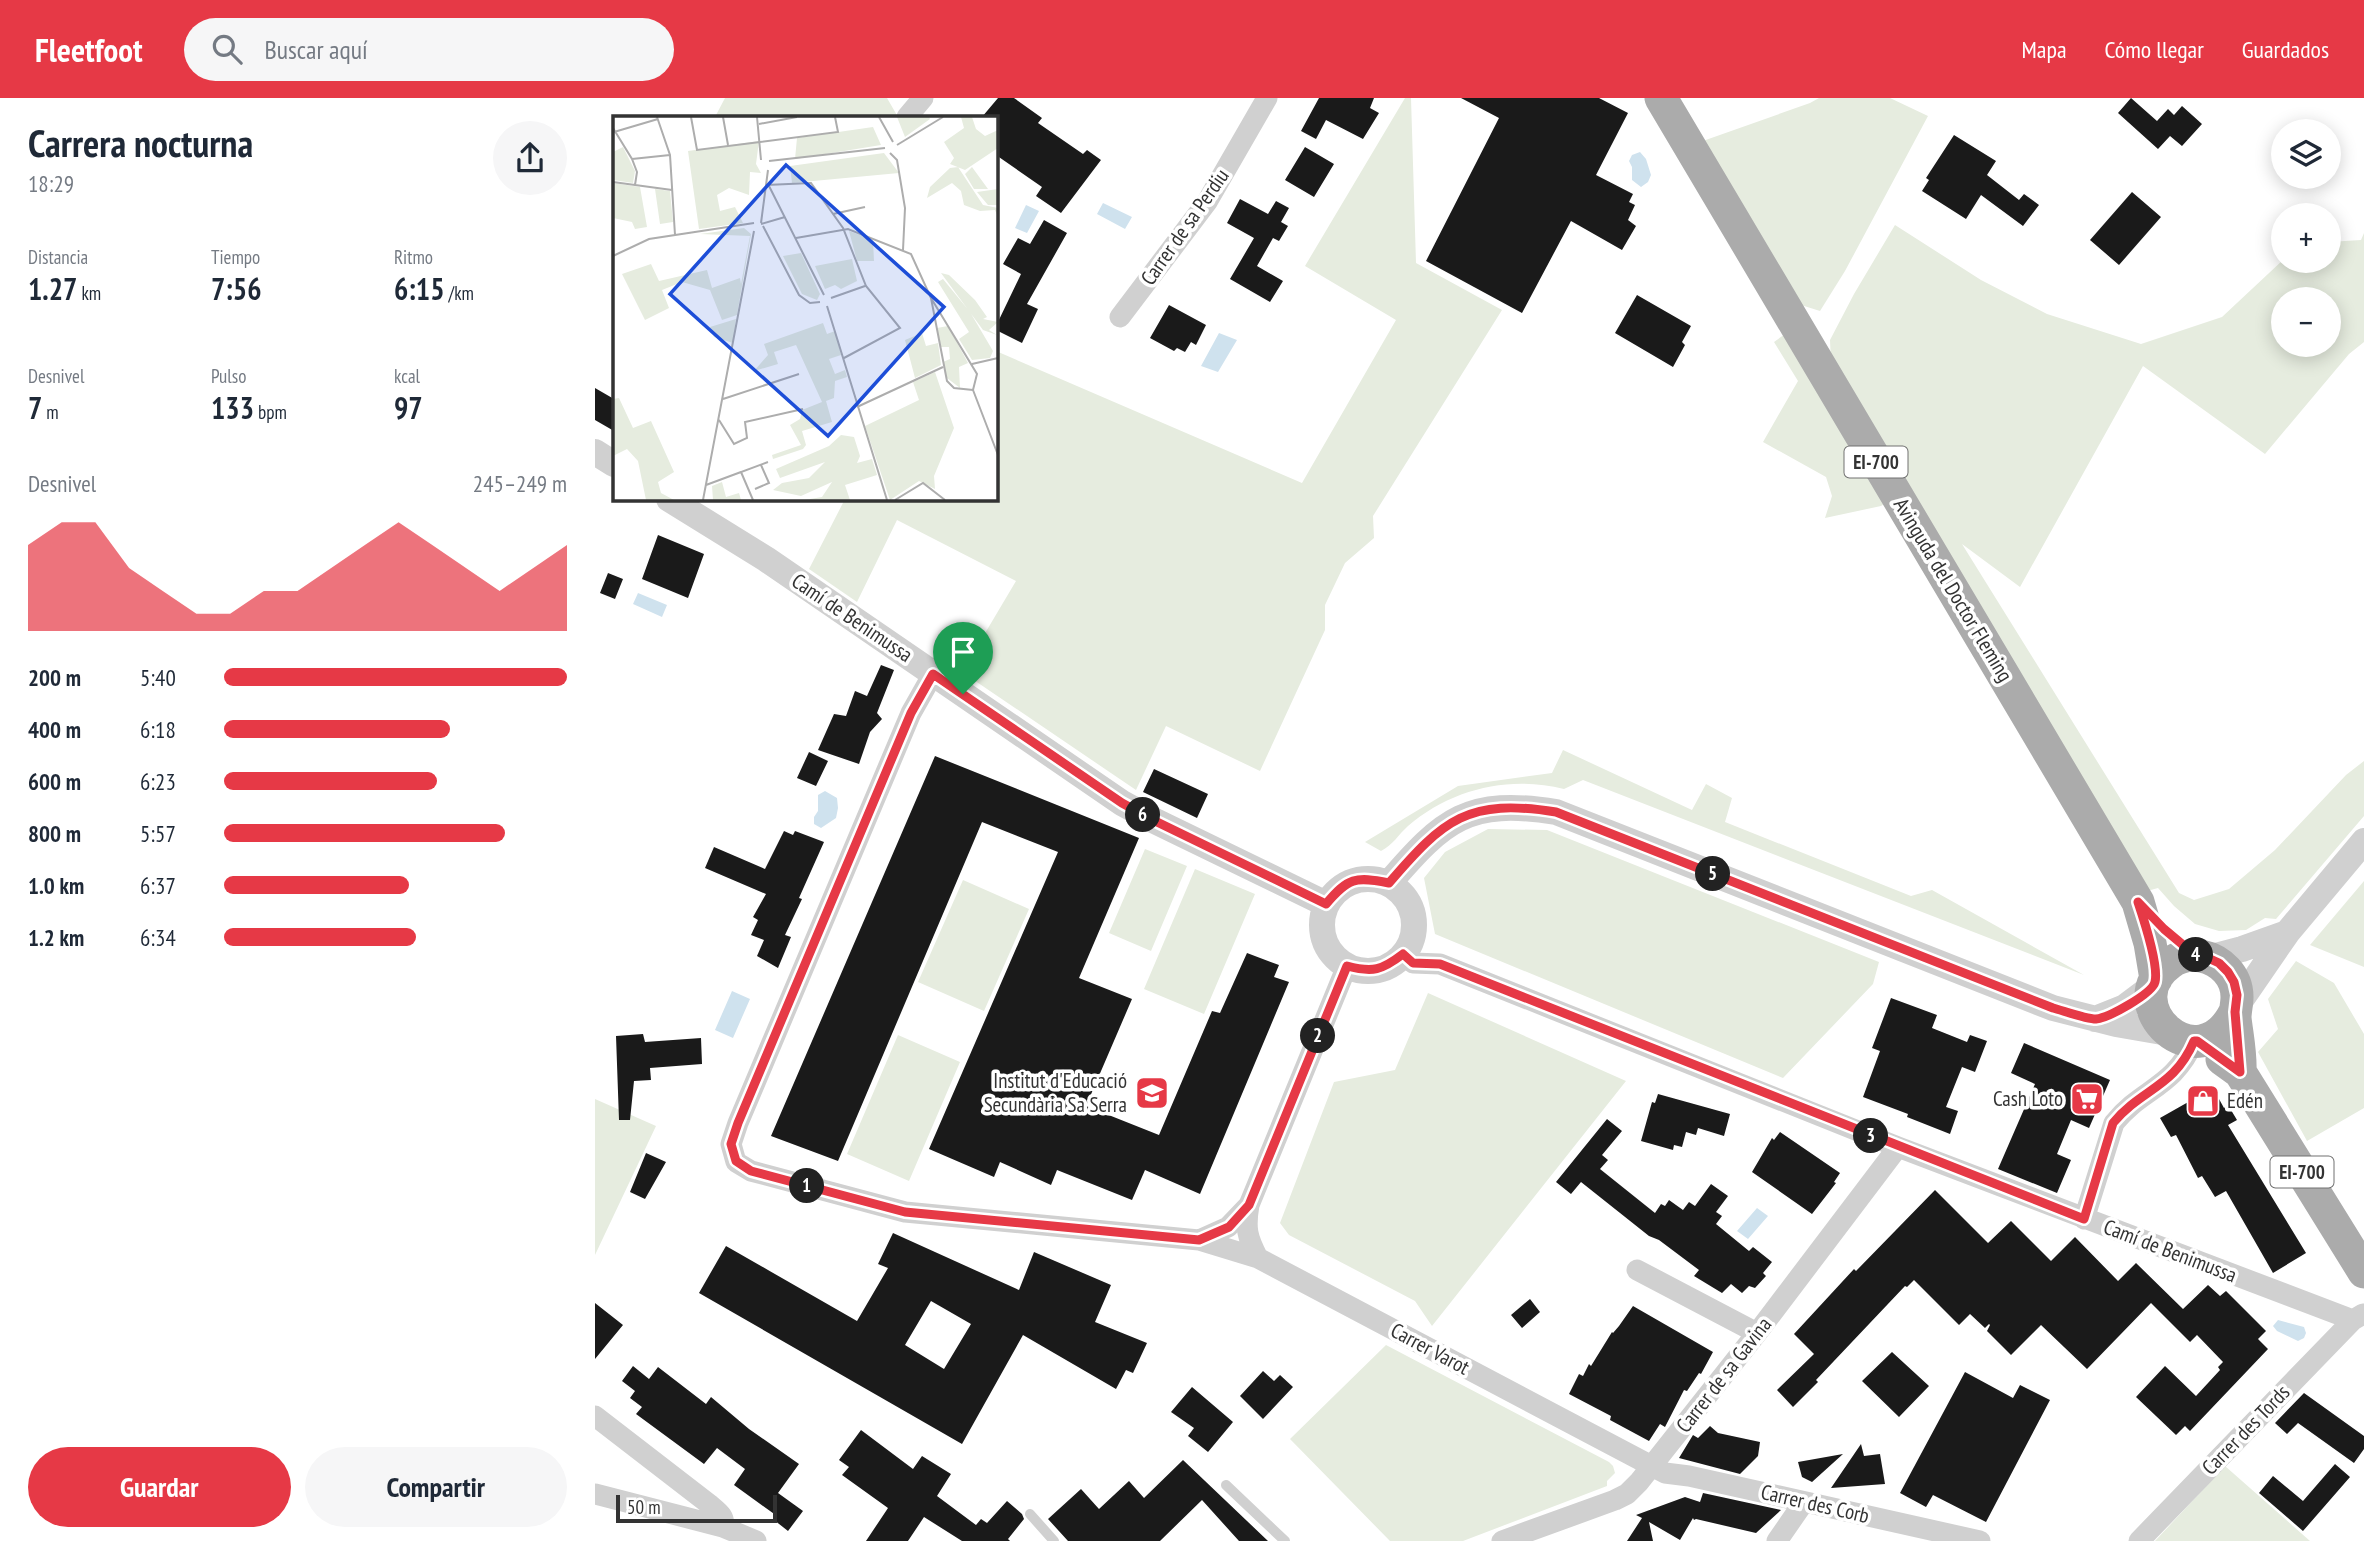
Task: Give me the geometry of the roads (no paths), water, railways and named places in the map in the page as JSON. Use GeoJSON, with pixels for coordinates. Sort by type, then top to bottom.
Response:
{"type":"FeatureCollection","features":[{"type":"Feature","properties":{"kind":"main road","name":"Avinguda del Doctor Fleming"},"geometry":{"type":"LineString","coordinates":[[1661,98],[2138,902],[2164,929],[2202,956]]}},
{"type":"Feature","properties":{"kind":"main road","name":"Avinguda del Doctor Fleming"},"geometry":{"type":"LineString","coordinates":[[2138,902],[2150,943],[2154,983]]}},
{"type":"Feature","properties":{"kind":"main road"},"geometry":{"type":"LineString","coordinates":[[2154,983],[2172,961],[2202,956]]}},
{"type":"Feature","properties":{"kind":"main road","name":"EI-700"},"geometry":{"type":"LineString","coordinates":[[2202,956],[2219,963],[2234,982],[2237,995],[2235,1010],[2240,1072]]}},
{"type":"Feature","properties":{"kind":"main road","name":"EI-700"},"geometry":{"type":"LineString","coordinates":[[2154,983],[2152,1007],[2161,1025],[2240,1072],[2364,1272]]}},
{"type":"Feature","properties":{"kind":"main road"},"geometry":{"type":"LineString","coordinates":[[2186,1038],[2209,1039],[2229,1024],[2235,1010]]}},
{"type":"Feature","properties":{"kind":"street"},"geometry":{"type":"LineString","coordinates":[[908,116],[923,98]]}},
{"type":"Feature","properties":{"kind":"street","name":"Carrer de sa Perdiu"},"geometry":{"type":"LineString","coordinates":[[1120,317],[1207,202],[1267,98]]}},
{"type":"Feature","properties":{"kind":"street"},"geometry":{"type":"LineString","coordinates":[[595,452],[613,463]]}},
{"type":"Feature","properties":{"kind":"street","name":"Camí de Benimussa"},"geometry":{"type":"LineString","coordinates":[[671,500],[766,559],[1122,803],[1326,904]]}},
{"type":"Feature","properties":{"kind":"street"},"geometry":{"type":"LineString","coordinates":[[933,674],[911,713],[738,1123],[731,1144],[736,1161],[751,1171],[905,1212],[1199,1240],[1229,1227],[1249,1205]]}},
{"type":"Feature","properties":{"kind":"street"},"geometry":{"type":"LineString","coordinates":[[1389,883],[1417,849],[1451,822],[1481,810],[1524,807],[1556,812],[2053,1008],[2186,1038],[2186,1059],[2172,1077],[2123,1111],[2113,1123],[2084,1219]]}},
{"type":"Feature","properties":{"kind":"street"},"geometry":{"type":"LineString","coordinates":[[2235,1010],[2287,933],[2364,841]]}},
{"type":"Feature","properties":{"kind":"street"},"geometry":{"type":"LineString","coordinates":[[1365,878],[1389,883],[1405,896],[1413,915],[1413,936],[1403,954],[1387,967],[1367,971],[1347,966],[1329,950],[1321,928],[1326,904],[1342,886],[1365,878]]}},
{"type":"Feature","properties":{"kind":"street"},"geometry":{"type":"LineString","coordinates":[[2202,956],[2242,949],[2287,933]]}},
{"type":"Feature","properties":{"kind":"street","name":"Camí de Benimussa"},"geometry":{"type":"LineString","coordinates":[[1403,954],[1413,963],[1440,964],[2084,1219],[2359,1317]]}},
{"type":"Feature","properties":{"kind":"street"},"geometry":{"type":"LineString","coordinates":[[1258,1258],[1249,1241],[1246,1224],[1249,1205],[1347,966]]}},
{"type":"Feature","properties":{"kind":"street"},"geometry":{"type":"LineString","coordinates":[[2095,1019],[2125,1007],[2154,983]]}},
{"type":"Feature","properties":{"kind":"street","name":"Carrer de sa Gavina"},"geometry":{"type":"LineString","coordinates":[[1502,1541],[1627,1494],[1757,1333],[1898,1147]]}},
{"type":"Feature","properties":{"kind":"street","name":"Carrer Varot"},"geometry":{"type":"LineString","coordinates":[[1199,1240],[1258,1258],[1652,1466]]}},
{"type":"Feature","properties":{"kind":"street"},"geometry":{"type":"LineString","coordinates":[[1637,1270],[1757,1333]]}},
{"type":"Feature","properties":{"kind":"street","name":"Carrer des Tords"},"geometry":{"type":"LineString","coordinates":[[2139,1541],[2359,1317]]}},
{"type":"Feature","properties":{"kind":"street"},"geometry":{"type":"LineString","coordinates":[[595,1416],[709,1504],[722,1516],[723,1527]]}},
{"type":"Feature","properties":{"kind":"street","name":"Carrer des Corb"},"geometry":{"type":"LineString","coordinates":[[1652,1466],[1665,1473],[1689,1475],[1980,1541]]}},
{"type":"Feature","properties":{"kind":"street"},"geometry":{"type":"LineString","coordinates":[[595,1494],[723,1527],[756,1541]]}},
{"type":"Feature","properties":{"kind":"street"},"geometry":{"type":"LineString","coordinates":[[1777,1541],[1804,1503]]}},
{"type":"Feature","properties":{"kind":"lane"},"geometry":{"type":"LineString","coordinates":[[1226,1485],[1285,1541]]}},
{"type":"Feature","properties":{"kind":"lane"},"geometry":{"type":"LineString","coordinates":[[1030,1514],[1054,1541]]}},
{"type":"Feature","properties":{"kind":"water"},"geometry":{"type":"Polygon","coordinates":[[[1640,152],[1646,159],[1651,175],[1648,182],[1641,187],[1632,180],[1629,161],[1632,155],[1640,152]]]}},
{"type":"Feature","properties":{"kind":"water"},"geometry":{"type":"Polygon","coordinates":[[[1103,203],[1132,217],[1125,229],[1097,214],[1103,203]]]}},
{"type":"Feature","properties":{"kind":"water"},"geometry":{"type":"Polygon","coordinates":[[[1026,205],[1039,211],[1027,233],[1015,228],[1026,205]]]}},
{"type":"Feature","properties":{"kind":"water"},"geometry":{"type":"Polygon","coordinates":[[[1219,333],[1237,340],[1218,372],[1201,366],[1219,333]]]}},
{"type":"Feature","properties":{"kind":"water"},"geometry":{"type":"Polygon","coordinates":[[[638,593],[667,605],[662,617],[633,604],[638,593]]]}},
{"type":"Feature","properties":{"kind":"water"},"geometry":{"type":"Polygon","coordinates":[[[825,791],[837,798],[838,808],[836,818],[821,828],[814,824],[814,817],[818,811],[818,795],[825,791]]]}},
{"type":"Feature","properties":{"kind":"water"},"geometry":{"type":"Polygon","coordinates":[[[732,991],[750,999],[733,1038],[715,1030],[732,991]]]}},
{"type":"Feature","properties":{"kind":"water"},"geometry":{"type":"Polygon","coordinates":[[[1757,1208],[1768,1216],[1748,1239],[1737,1231],[1757,1208]]]}},
{"type":"Feature","properties":{"kind":"water"},"geometry":{"type":"Polygon","coordinates":[[[2278,1320],[2304,1327],[2304,1338],[2298,1341],[2277,1331],[2273,1326],[2278,1320]]]}},
{"type":"Feature","properties":{"kind":"place","name":"Institut d'Educació Secundària Sa Serra"},"geometry":{"type":"Point","coordinates":[1152,1093]}},
{"type":"Feature","properties":{"kind":"place","name":"Cash Loto"},"geometry":{"type":"Point","coordinates":[2087,1099]}},
{"type":"Feature","properties":{"kind":"place","name":"Edén"},"geometry":{"type":"Point","coordinates":[2203,1101]}}]}
